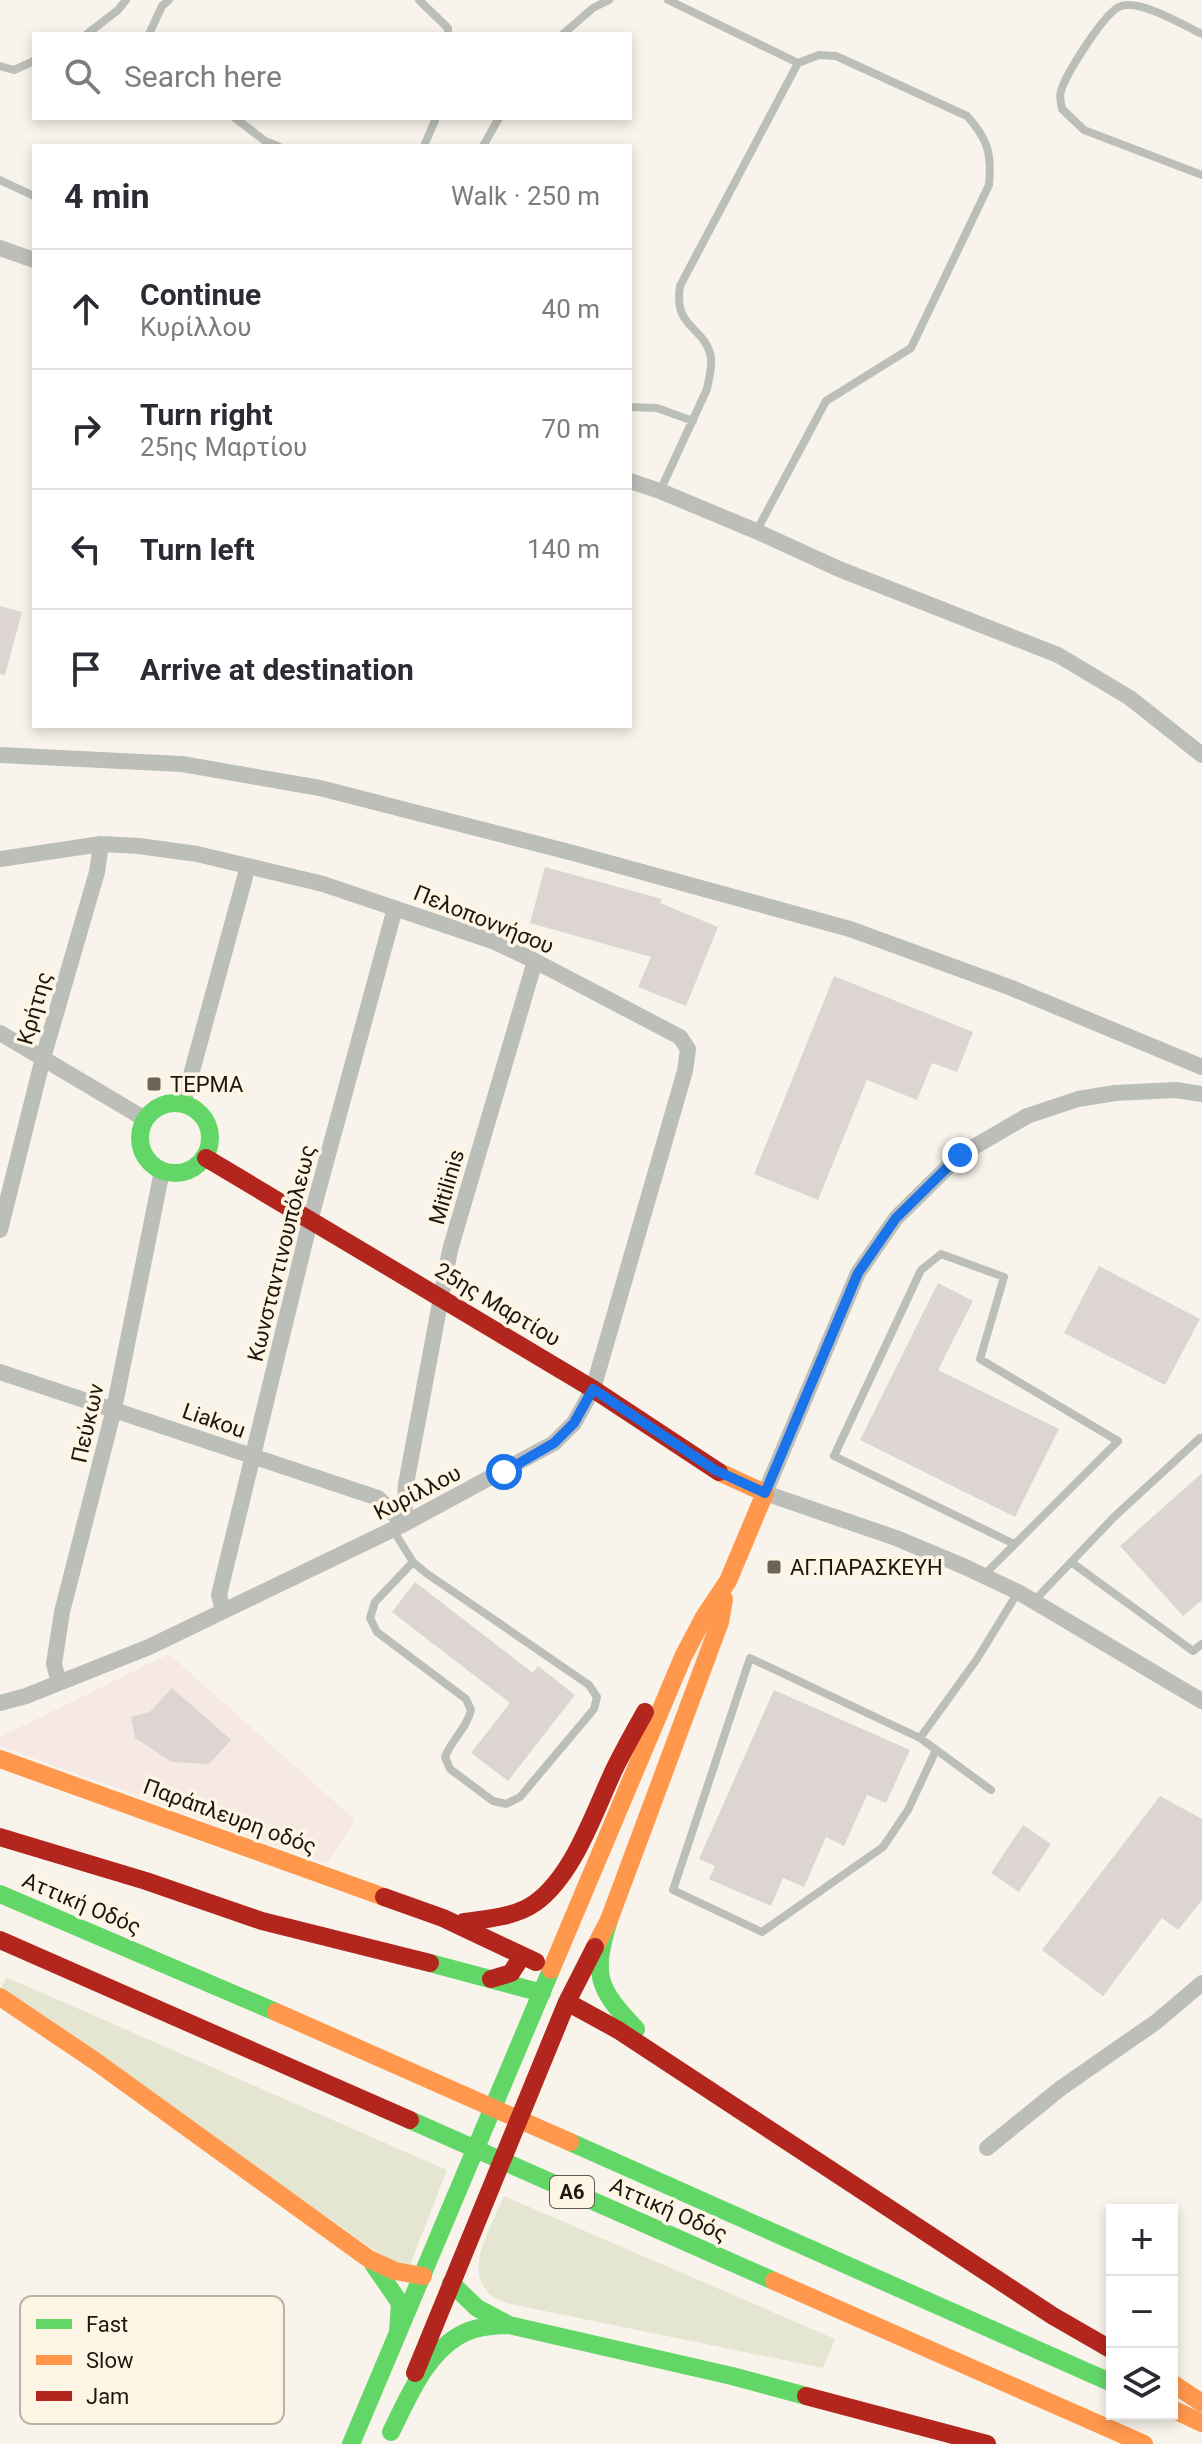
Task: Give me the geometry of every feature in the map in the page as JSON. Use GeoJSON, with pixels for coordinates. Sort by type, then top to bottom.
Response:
{"type":"FeatureCollection","features":[{"type":"Feature","properties":{"kind":"main road"},"geometry":{"type":"LineString","coordinates":[[169,1103],[183,1104],[198,1111],[209,1125],[211,1141],[206,1158],[194,1169],[178,1174],[162,1171],[149,1163],[141,1149],[140,1133],[145,1119],[156,1109],[169,1103]]}},
{"type":"Feature","properties":{"kind":"main road","name":"25ης Μαρτίου"},"geometry":{"type":"LineString","coordinates":[[206,1158],[593,1389],[715,1470],[765,1493]]}},
{"type":"Feature","properties":{"kind":"main road"},"geometry":{"type":"LineString","coordinates":[[351,2444],[683,1657],[728,1581],[765,1493]]}},
{"type":"Feature","properties":{"kind":"main road"},"geometry":{"type":"LineString","coordinates":[[673,2067],[611,2004],[601,1986],[598,1960],[609,1920],[720,1622],[728,1581]]}},
{"type":"Feature","properties":{"kind":"main road"},"geometry":{"type":"LineString","coordinates":[[464,1922],[500,1917],[533,1904],[551,1890],[566,1869],[634,1732],[683,1657]]}},
{"type":"Feature","properties":{"kind":"main road","name":"Παράπλευρη οδός"},"geometry":{"type":"LineString","coordinates":[[0,1759],[443,1918],[522,1956],[554,1961]]}},
{"type":"Feature","properties":{"kind":"main road"},"geometry":{"type":"LineString","coordinates":[[0,1837],[146,1881],[262,1921],[491,1979],[567,2002],[597,2017],[1053,2316],[1109,2348]]}},
{"type":"Feature","properties":{"kind":"main road","name":"Αττική Οδός"},"geometry":{"type":"LineString","coordinates":[[0,1894],[313,2028],[1106,2380]]}},
{"type":"Feature","properties":{"kind":"main road","name":"Παράπλευρη οδός"},"geometry":{"type":"LineString","coordinates":[[443,1918],[497,1929],[554,1961]]}},
{"type":"Feature","properties":{"kind":"main road"},"geometry":{"type":"LineString","coordinates":[[388,2438],[448,2275],[467,2244],[567,2002],[609,1920]]}},
{"type":"Feature","properties":{"kind":"main road","name":"Αττική Οδός"},"geometry":{"type":"LineString","coordinates":[[0,1940],[1144,2444]]}},
{"type":"Feature","properties":{"kind":"main road"},"geometry":{"type":"LineString","coordinates":[[491,1979],[515,1972],[522,1956]]}},
{"type":"Feature","properties":{"kind":"main road"},"geometry":{"type":"LineString","coordinates":[[554,1961],[585,1964]]}},
{"type":"Feature","properties":{"kind":"main road"},"geometry":{"type":"LineString","coordinates":[[554,1961],[576,1982]]}},
{"type":"Feature","properties":{"kind":"main road"},"geometry":{"type":"LineString","coordinates":[[0,1997],[95,2061],[369,2259],[409,2276],[448,2275]]}},
{"type":"Feature","properties":{"kind":"main road"},"geometry":{"type":"LineString","coordinates":[[445,2226],[442,2250],[448,2275],[465,2299],[494,2320],[732,2376],[987,2444]]}},
{"type":"Feature","properties":{"kind":"main road"},"geometry":{"type":"LineString","coordinates":[[369,2259],[400,2303],[398,2332]]}},
{"type":"Feature","properties":{"kind":"main road"},"geometry":{"type":"LineString","coordinates":[[388,2438],[416,2383],[429,2363],[451,2340],[491,2324],[509,2325]]}},
{"type":"Feature","properties":{"kind":"main road"},"geometry":{"type":"LineString","coordinates":[[1178,2386],[1202,2403]]}},
{"type":"Feature","properties":{"kind":"main road"},"geometry":{"type":"LineString","coordinates":[[1178,2412],[1202,2423]]}},
{"type":"Feature","properties":{"kind":"street"},"geometry":{"type":"LineString","coordinates":[[0,248],[32,259]]}},
{"type":"Feature","properties":{"kind":"street"},"geometry":{"type":"LineString","coordinates":[[632,482],[756,531],[839,569],[1058,655],[1130,698],[1202,755]]}},
{"type":"Feature","properties":{"kind":"street"},"geometry":{"type":"LineString","coordinates":[[0,755],[182,764],[320,788],[573,853],[850,929],[1009,987],[1202,1067]]}},
{"type":"Feature","properties":{"kind":"street","name":"Πελοποννήσου"},"geometry":{"type":"LineString","coordinates":[[0,859],[101,844],[139,846],[197,854],[323,884],[495,942],[680,1037],[688,1049]]}},
{"type":"Feature","properties":{"kind":"street","name":"Κρήτης"},"geometry":{"type":"LineString","coordinates":[[0,1230],[43,1058],[97,872],[101,844]]}},
{"type":"Feature","properties":{"kind":"street"},"geometry":{"type":"LineString","coordinates":[[183,1104],[248,866]]}},
{"type":"Feature","properties":{"kind":"street","name":"Κωνσταντινουπόλεως"},"geometry":{"type":"LineString","coordinates":[[223,1611],[219,1595],[310,1221],[395,908]]}},
{"type":"Feature","properties":{"kind":"street","name":"Mitilinis"},"geometry":{"type":"LineString","coordinates":[[398,1527],[450,1250],[535,961]]}},
{"type":"Feature","properties":{"kind":"street"},"geometry":{"type":"LineString","coordinates":[[0,1033],[145,1119]]}},
{"type":"Feature","properties":{"kind":"street","name":"Κυρίλλου"},"geometry":{"type":"LineString","coordinates":[[0,1703],[129,1656],[398,1527],[554,1443],[574,1423],[593,1389],[685,1071],[688,1049]]}},
{"type":"Feature","properties":{"kind":"street"},"geometry":{"type":"LineString","coordinates":[[1202,1094],[1176,1090],[1115,1093],[1078,1099],[1027,1116],[960,1155],[896,1218],[858,1273],[765,1493],[896,1538],[1018,1592],[1202,1701]]}},
{"type":"Feature","properties":{"kind":"street","name":"Πεύκων"},"geometry":{"type":"LineString","coordinates":[[59,1683],[54,1664],[62,1612],[114,1409],[162,1171]]}},
{"type":"Feature","properties":{"kind":"street","name":"Liakou"},"geometry":{"type":"LineString","coordinates":[[0,1372],[378,1498],[398,1527]]}},
{"type":"Feature","properties":{"kind":"street"},"geometry":{"type":"LineString","coordinates":[[987,2148],[1061,2088],[1156,2022],[1202,1983]]}},
{"type":"Feature","properties":{"kind":"lane"},"geometry":{"type":"LineString","coordinates":[[90,32],[126,0]]}},
{"type":"Feature","properties":{"kind":"lane"},"geometry":{"type":"LineString","coordinates":[[150,32],[162,6],[169,0]]}},
{"type":"Feature","properties":{"kind":"lane"},"geometry":{"type":"LineString","coordinates":[[419,0],[448,28],[448,32]]}},
{"type":"Feature","properties":{"kind":"lane"},"geometry":{"type":"LineString","coordinates":[[565,32],[593,8],[609,0]]}},
{"type":"Feature","properties":{"kind":"lane"},"geometry":{"type":"LineString","coordinates":[[668,0],[798,63]]}},
{"type":"Feature","properties":{"kind":"lane"},"geometry":{"type":"LineString","coordinates":[[1202,34],[1151,10],[1122,6],[1110,13],[1091,38],[1060,93],[1062,109],[1084,130],[1202,175]]}},
{"type":"Feature","properties":{"kind":"lane"},"geometry":{"type":"LineString","coordinates":[[660,491],[693,421],[711,372],[711,355],[704,341],[681,316],[677,302],[680,286],[798,63],[819,55],[836,56],[967,116],[980,131],[987,147],[991,164],[989,185],[911,348],[826,401],[756,531]]}},
{"type":"Feature","properties":{"kind":"lane"},"geometry":{"type":"LineString","coordinates":[[0,66],[14,70],[32,62]]}},
{"type":"Feature","properties":{"kind":"lane"},"geometry":{"type":"LineString","coordinates":[[238,120],[273,144]]}},
{"type":"Feature","properties":{"kind":"lane"},"geometry":{"type":"LineString","coordinates":[[425,144],[435,120]]}},
{"type":"Feature","properties":{"kind":"lane"},"geometry":{"type":"LineString","coordinates":[[484,144],[498,120]]}},
{"type":"Feature","properties":{"kind":"lane"},"geometry":{"type":"LineString","coordinates":[[0,180],[32,195]]}},
{"type":"Feature","properties":{"kind":"lane"},"geometry":{"type":"LineString","coordinates":[[632,407],[657,408],[693,421]]}},
{"type":"Feature","properties":{"kind":"lane"},"geometry":{"type":"LineString","coordinates":[[983,1576],[1118,1441],[980,1359],[1004,1277],[941,1254],[921,1270],[834,1456],[1014,1544]]}},
{"type":"Feature","properties":{"kind":"lane"},"geometry":{"type":"LineString","coordinates":[[1033,1602],[1114,1517],[1200,1438]]}},
{"type":"Feature","properties":{"kind":"lane"},"geometry":{"type":"LineString","coordinates":[[398,1527],[413,1562],[589,1685],[597,1697],[594,1709],[520,1797],[506,1804],[493,1801],[450,1769],[445,1757],[469,1720],[471,1710],[466,1699],[377,1632],[370,1618],[375,1602],[413,1562]]}},
{"type":"Feature","properties":{"kind":"lane"},"geometry":{"type":"LineString","coordinates":[[1071,1562],[1193,1651],[1202,1644]]}},
{"type":"Feature","properties":{"kind":"lane"},"geometry":{"type":"LineString","coordinates":[[920,1738],[977,1659],[1018,1592]]}},
{"type":"Feature","properties":{"kind":"lane"},"geometry":{"type":"LineString","coordinates":[[936,1750],[908,1810],[883,1847],[762,1932],[673,1890],[750,1658],[920,1738],[991,1790]]}},
{"type":"Feature","properties":{"kind":"shaded area"},"geometry":{"type":"Polygon","coordinates":[[[169,1654],[355,1820],[327,1864],[0,1746],[0,1737],[169,1654]]]}},
{"type":"Feature","properties":{"kind":"green space"},"geometry":{"type":"Polygon","coordinates":[[[6,1977],[447,2170],[410,2265],[391,2262],[1,1989],[6,1977]]]}},
{"type":"Feature","properties":{"kind":"green space"},"geometry":{"type":"Polygon","coordinates":[[[504,2196],[835,2339],[823,2368],[506,2303],[495,2298],[485,2288],[479,2264],[486,2235],[504,2196]]]}},
{"type":"Feature","properties":{"kind":"building"},"geometry":{"type":"Polygon","coordinates":[[[0,606],[22,612],[5,675],[0,674],[0,606]]]}},
{"type":"Feature","properties":{"kind":"building"},"geometry":{"type":"Polygon","coordinates":[[[545,867],[662,899],[660,903],[718,927],[686,1006],[638,987],[651,957],[530,923],[545,867]]]}},
{"type":"Feature","properties":{"kind":"building"},"geometry":{"type":"Polygon","coordinates":[[[834,976],[973,1032],[957,1072],[932,1063],[917,1100],[867,1080],[818,1200],[754,1174],[834,976]]]}},
{"type":"Feature","properties":{"kind":"building"},"geometry":{"type":"Polygon","coordinates":[[[1099,1266],[1200,1319],[1165,1385],[1064,1333],[1099,1266]]]}},
{"type":"Feature","properties":{"kind":"building"},"geometry":{"type":"Polygon","coordinates":[[[938,1283],[973,1301],[938,1370],[1059,1429],[1015,1517],[860,1440],[938,1283]]]}},
{"type":"Feature","properties":{"kind":"building"},"geometry":{"type":"Polygon","coordinates":[[[1202,1473],[1202,1600],[1183,1616],[1120,1546],[1202,1473]]]}},
{"type":"Feature","properties":{"kind":"building"},"geometry":{"type":"Polygon","coordinates":[[[415,1582],[533,1673],[538,1666],[575,1695],[508,1781],[471,1753],[510,1703],[392,1612],[415,1582]]]}},
{"type":"Feature","properties":{"kind":"building"},"geometry":{"type":"Polygon","coordinates":[[[172,1688],[231,1740],[209,1764],[172,1762],[135,1738],[131,1717],[150,1712],[172,1688]]]}},
{"type":"Feature","properties":{"kind":"building"},"geometry":{"type":"Polygon","coordinates":[[[774,1690],[910,1750],[886,1803],[867,1795],[844,1846],[826,1837],[804,1887],[783,1878],[771,1906],[709,1879],[715,1866],[699,1859],[774,1690]]]}},
{"type":"Feature","properties":{"kind":"building"},"geometry":{"type":"Polygon","coordinates":[[[1160,1796],[1202,1819],[1202,1900],[1178,1930],[1162,1918],[1103,1996],[1042,1950],[1160,1796]]]}},
{"type":"Feature","properties":{"kind":"building"},"geometry":{"type":"Polygon","coordinates":[[[1023,1825],[1051,1844],[1019,1892],[991,1873],[1023,1825]]]}},
{"type":"Feature","properties":{"kind":"traffic: fast"},"geometry":{"type":"LineString","coordinates":[[175,1103],[200,1113],[210,1138],[200,1163],[175,1173],[150,1163],[140,1138],[150,1113],[175,1103]]}},
{"type":"Feature","properties":{"kind":"traffic: fast"},"geometry":{"type":"LineString","coordinates":[[0,1894],[276,2012]]}},
{"type":"Feature","properties":{"kind":"traffic: fast"},"geometry":{"type":"LineString","coordinates":[[609,1920],[601,1954],[602,1980],[613,2002],[636,2029]]}},
{"type":"Feature","properties":{"kind":"traffic: fast"},"geometry":{"type":"LineString","coordinates":[[430,1963],[542,1993]]}},
{"type":"Feature","properties":{"kind":"traffic: fast"},"geometry":{"type":"LineString","coordinates":[[351,2444],[551,1970]]}},
{"type":"Feature","properties":{"kind":"traffic: fast"},"geometry":{"type":"LineString","coordinates":[[410,2120],[774,2281]]}},
{"type":"Feature","properties":{"kind":"traffic: fast"},"geometry":{"type":"LineString","coordinates":[[570,2142],[1106,2380]]}},
{"type":"Feature","properties":{"kind":"traffic: fast"},"geometry":{"type":"LineString","coordinates":[[373,2264],[400,2303],[398,2332]]}},
{"type":"Feature","properties":{"kind":"traffic: fast"},"geometry":{"type":"LineString","coordinates":[[451,2283],[477,2308],[509,2325],[806,2396]]}},
{"type":"Feature","properties":{"kind":"traffic: fast"},"geometry":{"type":"LineString","coordinates":[[391,2432],[412,2389],[440,2350],[471,2330],[509,2325]]}},
{"type":"Feature","properties":{"kind":"traffic: slow"},"geometry":{"type":"LineString","coordinates":[[551,1970],[683,1657],[728,1581],[765,1493],[719,1472]]}},
{"type":"Feature","properties":{"kind":"traffic: slow"},"geometry":{"type":"LineString","coordinates":[[595,1947],[609,1920],[720,1622],[724,1599]]}},
{"type":"Feature","properties":{"kind":"traffic: slow"},"geometry":{"type":"LineString","coordinates":[[0,1759],[384,1897]]}},
{"type":"Feature","properties":{"kind":"traffic: slow"},"geometry":{"type":"LineString","coordinates":[[0,1997],[95,2061],[369,2259],[395,2271],[423,2276]]}},
{"type":"Feature","properties":{"kind":"traffic: slow"},"geometry":{"type":"LineString","coordinates":[[276,2012],[570,2142]]}},
{"type":"Feature","properties":{"kind":"traffic: slow"},"geometry":{"type":"LineString","coordinates":[[774,2281],[1144,2444]]}},
{"type":"Feature","properties":{"kind":"traffic: slow"},"geometry":{"type":"LineString","coordinates":[[1178,2387],[1202,2403]]}},
{"type":"Feature","properties":{"kind":"traffic: slow"},"geometry":{"type":"LineString","coordinates":[[1178,2412],[1202,2423]]}},
{"type":"Feature","properties":{"kind":"traffic: jam"},"geometry":{"type":"LineString","coordinates":[[206,1158],[593,1389],[719,1472]]}},
{"type":"Feature","properties":{"kind":"traffic: jam"},"geometry":{"type":"LineString","coordinates":[[464,1922],[519,1911],[535,1903],[561,1877],[645,1712]]}},
{"type":"Feature","properties":{"kind":"traffic: jam"},"geometry":{"type":"LineString","coordinates":[[0,1837],[146,1881],[262,1921],[430,1963]]}},
{"type":"Feature","properties":{"kind":"traffic: jam"},"geometry":{"type":"LineString","coordinates":[[384,1897],[443,1918],[536,1962]]}},
{"type":"Feature","properties":{"kind":"traffic: jam"},"geometry":{"type":"LineString","coordinates":[[0,1940],[410,2120]]}},
{"type":"Feature","properties":{"kind":"traffic: jam"},"geometry":{"type":"LineString","coordinates":[[415,2373],[567,2002],[595,1947]]}},
{"type":"Feature","properties":{"kind":"traffic: jam"},"geometry":{"type":"LineString","coordinates":[[491,1979],[511,1973],[522,1956]]}},
{"type":"Feature","properties":{"kind":"traffic: jam"},"geometry":{"type":"LineString","coordinates":[[567,2002],[618,2030],[1053,2316],[1109,2348]]}},
{"type":"Feature","properties":{"kind":"traffic: jam"},"geometry":{"type":"LineString","coordinates":[[806,2396],[987,2444]]}},
{"type":"Feature","properties":{"kind":"place","name":"ΤΕΡΜΑ"},"geometry":{"type":"Point","coordinates":[154,1084]}},
{"type":"Feature","properties":{"kind":"place","name":"ΑΓ.ΠΑΡΑΣΚΕΥΗ"},"geometry":{"type":"Point","coordinates":[774,1567]}},
{"type":"Feature","properties":{"kind":"route"},"geometry":{"type":"LineString","coordinates":[[504,1472],[554,1443],[574,1423],[593,1389],[715,1470],[765,1493],[858,1273],[896,1218],[960,1155]]}}]}
